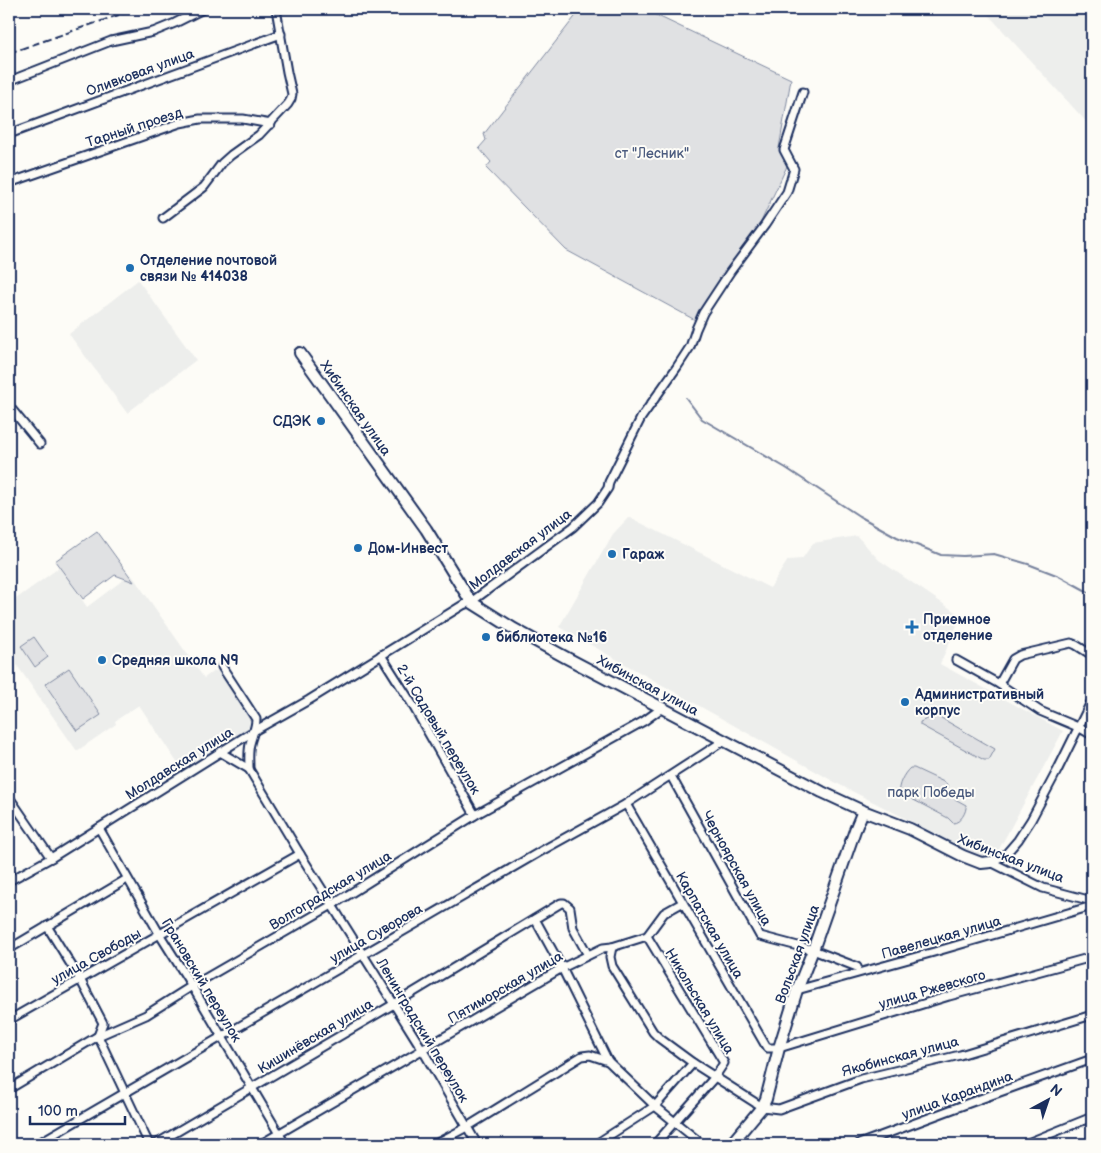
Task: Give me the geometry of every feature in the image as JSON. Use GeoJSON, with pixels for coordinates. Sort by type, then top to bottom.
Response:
{"type":"FeatureCollection","features":[{"type":"Feature","properties":{"kind":"street"},"geometry":{"type":"LineString","coordinates":[[9,81],[111,41],[153,32],[203,9]]}},
{"type":"Feature","properties":{"kind":"street"},"geometry":{"type":"LineString","coordinates":[[163,218],[204,187],[226,159],[271,124],[291,99],[292,94],[276,9]]}},
{"type":"Feature","properties":{"kind":"street","name":"Оливковая улица"},"geometry":{"type":"LineString","coordinates":[[9,134],[280,34]]}},
{"type":"Feature","properties":{"kind":"street","name":"Молдавская улица"},"geometry":{"type":"LineString","coordinates":[[9,881],[51,858],[254,731],[309,700],[463,605],[472,602],[573,527],[598,504],[608,488],[609,482],[641,418],[690,347],[703,313],[787,192],[794,169],[784,150],[803,92]]}},
{"type":"Feature","properties":{"kind":"street","name":"Тарный проезд"},"geometry":{"type":"LineString","coordinates":[[9,183],[180,123],[200,119],[243,119],[271,124]]}},
{"type":"Feature","properties":{"kind":"street","name":"Хибинская улица"},"geometry":{"type":"LineString","coordinates":[[300,353],[426,529],[472,602],[522,634],[863,812],[910,829],[962,856],[981,863],[991,862],[1044,888],[1092,901]]}},
{"type":"Feature","properties":{"kind":"street"},"geometry":{"type":"LineString","coordinates":[[9,406],[40,444]]}},
{"type":"Feature","properties":{"kind":"street"},"geometry":{"type":"LineString","coordinates":[[999,684],[1013,659],[1020,655],[1071,643],[1092,655]]}},
{"type":"Feature","properties":{"kind":"street","name":"2-й Садовый переулок"},"geometry":{"type":"LineString","coordinates":[[381,656],[412,704],[476,815]]}},
{"type":"Feature","properties":{"kind":"street"},"geometry":{"type":"LineString","coordinates":[[956,660],[999,684],[1040,711],[1092,735]]}},
{"type":"Feature","properties":{"kind":"street"},"geometry":{"type":"LineString","coordinates":[[222,667],[256,719],[248,755],[249,769]]}},
{"type":"Feature","properties":{"kind":"street"},"geometry":{"type":"LineString","coordinates":[[991,862],[1005,855],[1031,820],[1092,700]]}},
{"type":"Feature","properties":{"kind":"street","name":"Волгоградская улица"},"geometry":{"type":"LineString","coordinates":[[9,1089],[98,1036],[146,1015],[192,986],[332,905],[476,815],[644,721],[662,708]]}},
{"type":"Feature","properties":{"kind":"street","name":"улица Суворова"},"geometry":{"type":"LineString","coordinates":[[37,1144],[550,846],[626,804],[725,740]]}},
{"type":"Feature","properties":{"kind":"street"},"geometry":{"type":"LineString","coordinates":[[220,752],[249,769]]}},
{"type":"Feature","properties":{"kind":"street","name":"Ленинградский переулок"},"geometry":{"type":"LineString","coordinates":[[249,769],[422,1049],[478,1144]]}},
{"type":"Feature","properties":{"kind":"street","name":"Черноярская улица"},"geometry":{"type":"LineString","coordinates":[[671,776],[760,936],[813,950],[857,967]]}},
{"type":"Feature","properties":{"kind":"street"},"geometry":{"type":"LineString","coordinates":[[9,797],[51,858]]}},
{"type":"Feature","properties":{"kind":"street","name":"Карпатская улица"},"geometry":{"type":"LineString","coordinates":[[626,804],[767,1048],[779,1048]]}},
{"type":"Feature","properties":{"kind":"street","name":"Вольская улица"},"geometry":{"type":"LineString","coordinates":[[762,1108],[797,990],[863,812]]}},
{"type":"Feature","properties":{"kind":"street","name":"Грановский переулок"},"geometry":{"type":"LineString","coordinates":[[99,828],[127,879],[285,1144]]}},
{"type":"Feature","properties":{"kind":"street","name":"улица Свободы"},"geometry":{"type":"LineString","coordinates":[[9,1020],[300,854]]}},
{"type":"Feature","properties":{"kind":"street"},"geometry":{"type":"LineString","coordinates":[[9,949],[127,879]]}},
{"type":"Feature","properties":{"kind":"street","name":"Кишинёвская улица"},"geometry":{"type":"LineString","coordinates":[[156,1144],[561,903],[570,908],[573,928],[588,955]]}},
{"type":"Feature","properties":{"kind":"street"},"geometry":{"type":"LineString","coordinates":[[647,936],[664,913],[682,903]]}},
{"type":"Feature","properties":{"kind":"street","name":"Павелецкая улица"},"geometry":{"type":"LineString","coordinates":[[797,990],[1092,906]]}},
{"type":"Feature","properties":{"kind":"street"},"geometry":{"type":"LineString","coordinates":[[534,919],[562,968],[608,1061],[655,1106],[702,1144]]}},
{"type":"Feature","properties":{"kind":"street"},"geometry":{"type":"LineString","coordinates":[[47,926],[80,979],[103,1023],[98,1036],[149,1144]]}},
{"type":"Feature","properties":{"kind":"street","name":"Пятиморская улица"},"geometry":{"type":"LineString","coordinates":[[261,1144],[562,968],[603,948],[647,936]]}},
{"type":"Feature","properties":{"kind":"street","name":"Никольская улица"},"geometry":{"type":"LineString","coordinates":[[647,936],[724,1061],[724,1064],[714,1078]]}},
{"type":"Feature","properties":{"kind":"street"},"geometry":{"type":"LineString","coordinates":[[612,947],[610,957],[612,966],[649,1026],[659,1038],[714,1078],[762,1108],[731,1144]]}},
{"type":"Feature","properties":{"kind":"street","name":"улица Ржевского"},"geometry":{"type":"LineString","coordinates":[[779,1048],[949,996],[1092,957]]}},
{"type":"Feature","properties":{"kind":"street","name":"Якобинская улица"},"geometry":{"type":"LineString","coordinates":[[762,1108],[779,1109],[861,1079],[960,1055],[1092,1015]]}},
{"type":"Feature","properties":{"kind":"street"},"geometry":{"type":"LineString","coordinates":[[435,1144],[467,1127],[582,1056],[590,1055],[608,1061]]}},
{"type":"Feature","properties":{"kind":"street","name":"улица Карандина"},"geometry":{"type":"LineString","coordinates":[[859,1144],[1092,1059]]}},
{"type":"Feature","properties":{"kind":"street"},"geometry":{"type":"LineString","coordinates":[[596,1144],[655,1106],[693,1063]]}},
{"type":"Feature","properties":{"kind":"street"},"geometry":{"type":"LineString","coordinates":[[655,1144],[714,1078]]}},
{"type":"Feature","properties":{"kind":"street"},"geometry":{"type":"LineString","coordinates":[[1025,1144],[1092,1117]]}},
{"type":"Feature","properties":{"kind":"shaded area"},"geometry":{"type":"Polygon","coordinates":[[[983,9],[1092,9],[1092,128],[983,9]]]}},
{"type":"Feature","properties":{"kind":"shaded area"},"geometry":{"type":"Polygon","coordinates":[[[138,280],[196,360],[127,413],[69,334],[138,280]]]}},
{"type":"Feature","properties":{"kind":"shaded area"},"geometry":{"type":"Polygon","coordinates":[[[629,517],[770,588],[788,560],[802,559],[813,543],[857,536],[879,560],[961,616],[940,664],[1063,731],[997,853],[981,857],[840,785],[559,627],[613,534],[629,517]]]}},
{"type":"Feature","properties":{"kind":"shaded area","name":"Средняя школа N9"},"geometry":{"type":"Polygon","coordinates":[[[60,567],[87,607],[131,574],[204,678],[214,671],[221,674],[250,715],[252,724],[250,729],[182,770],[139,705],[115,721],[116,724],[77,751],[9,654],[9,604],[60,567]]]}},
{"type":"Feature","properties":{"kind":"green space","name":"ст \"Лесник\""},"geometry":{"type":"Polygon","coordinates":[[[581,9],[643,9],[791,79],[779,148],[788,164],[759,226],[695,320],[566,250],[486,168],[491,162],[479,148],[486,140],[484,134],[581,9]]]}},
{"type":"Feature","properties":{"kind":"green space"},"geometry":{"type":"Polygon","coordinates":[[[97,531],[134,582],[115,575],[83,599],[55,561],[97,531]]]}},
{"type":"Feature","properties":{"kind":"green space"},"geometry":{"type":"Polygon","coordinates":[[[34,637],[48,657],[35,667],[21,646],[34,637]]]}},
{"type":"Feature","properties":{"kind":"green space"},"geometry":{"type":"Polygon","coordinates":[[[69,668],[101,715],[77,731],[45,684],[69,668]]]}},
{"type":"Feature","properties":{"kind":"green space"},"geometry":{"type":"Polygon","coordinates":[[[936,715],[995,749],[989,760],[984,760],[920,725],[920,722],[936,715]]]}},
{"type":"Feature","properties":{"kind":"green space","name":"парк Победы"},"geometry":{"type":"Polygon","coordinates":[[[910,768],[914,768],[946,783],[948,787],[946,794],[966,805],[962,817],[956,823],[899,794],[899,787],[905,773],[910,768]]]}},
{"type":"Feature","properties":{"kind":"waterway"},"geometry":{"type":"LineString","coordinates":[[686,398],[702,419],[786,468],[859,516],[897,537],[941,555],[994,554],[1059,576],[1092,594]]}},
{"type":"Feature","properties":{"kind":"railway"},"geometry":{"type":"LineString","coordinates":[[9,53],[136,9]]}},
{"type":"Feature","properties":{"kind":"place","name":"Отделение почтовой связи № 414038"},"geometry":{"type":"Point","coordinates":[130,268]}},
{"type":"Feature","properties":{"kind":"place","name":"СДЭК"},"geometry":{"type":"Point","coordinates":[321,421]}},
{"type":"Feature","properties":{"kind":"place","name":"Дом-Инвест"},"geometry":{"type":"Point","coordinates":[358,548]}},
{"type":"Feature","properties":{"kind":"place","name":"Гараж"},"geometry":{"type":"Point","coordinates":[612,554]}},
{"type":"Feature","properties":{"kind":"place","name":"Приемное отделение"},"geometry":{"type":"Point","coordinates":[912,627]}},
{"type":"Feature","properties":{"kind":"place","name":"библиотека №16"},"geometry":{"type":"Point","coordinates":[486,637]}},
{"type":"Feature","properties":{"kind":"place","name":"Средняя школа N9"},"geometry":{"type":"Point","coordinates":[102,660]}},
{"type":"Feature","properties":{"kind":"place","name":"Административный корпус"},"geometry":{"type":"Point","coordinates":[905,702]}}]}
